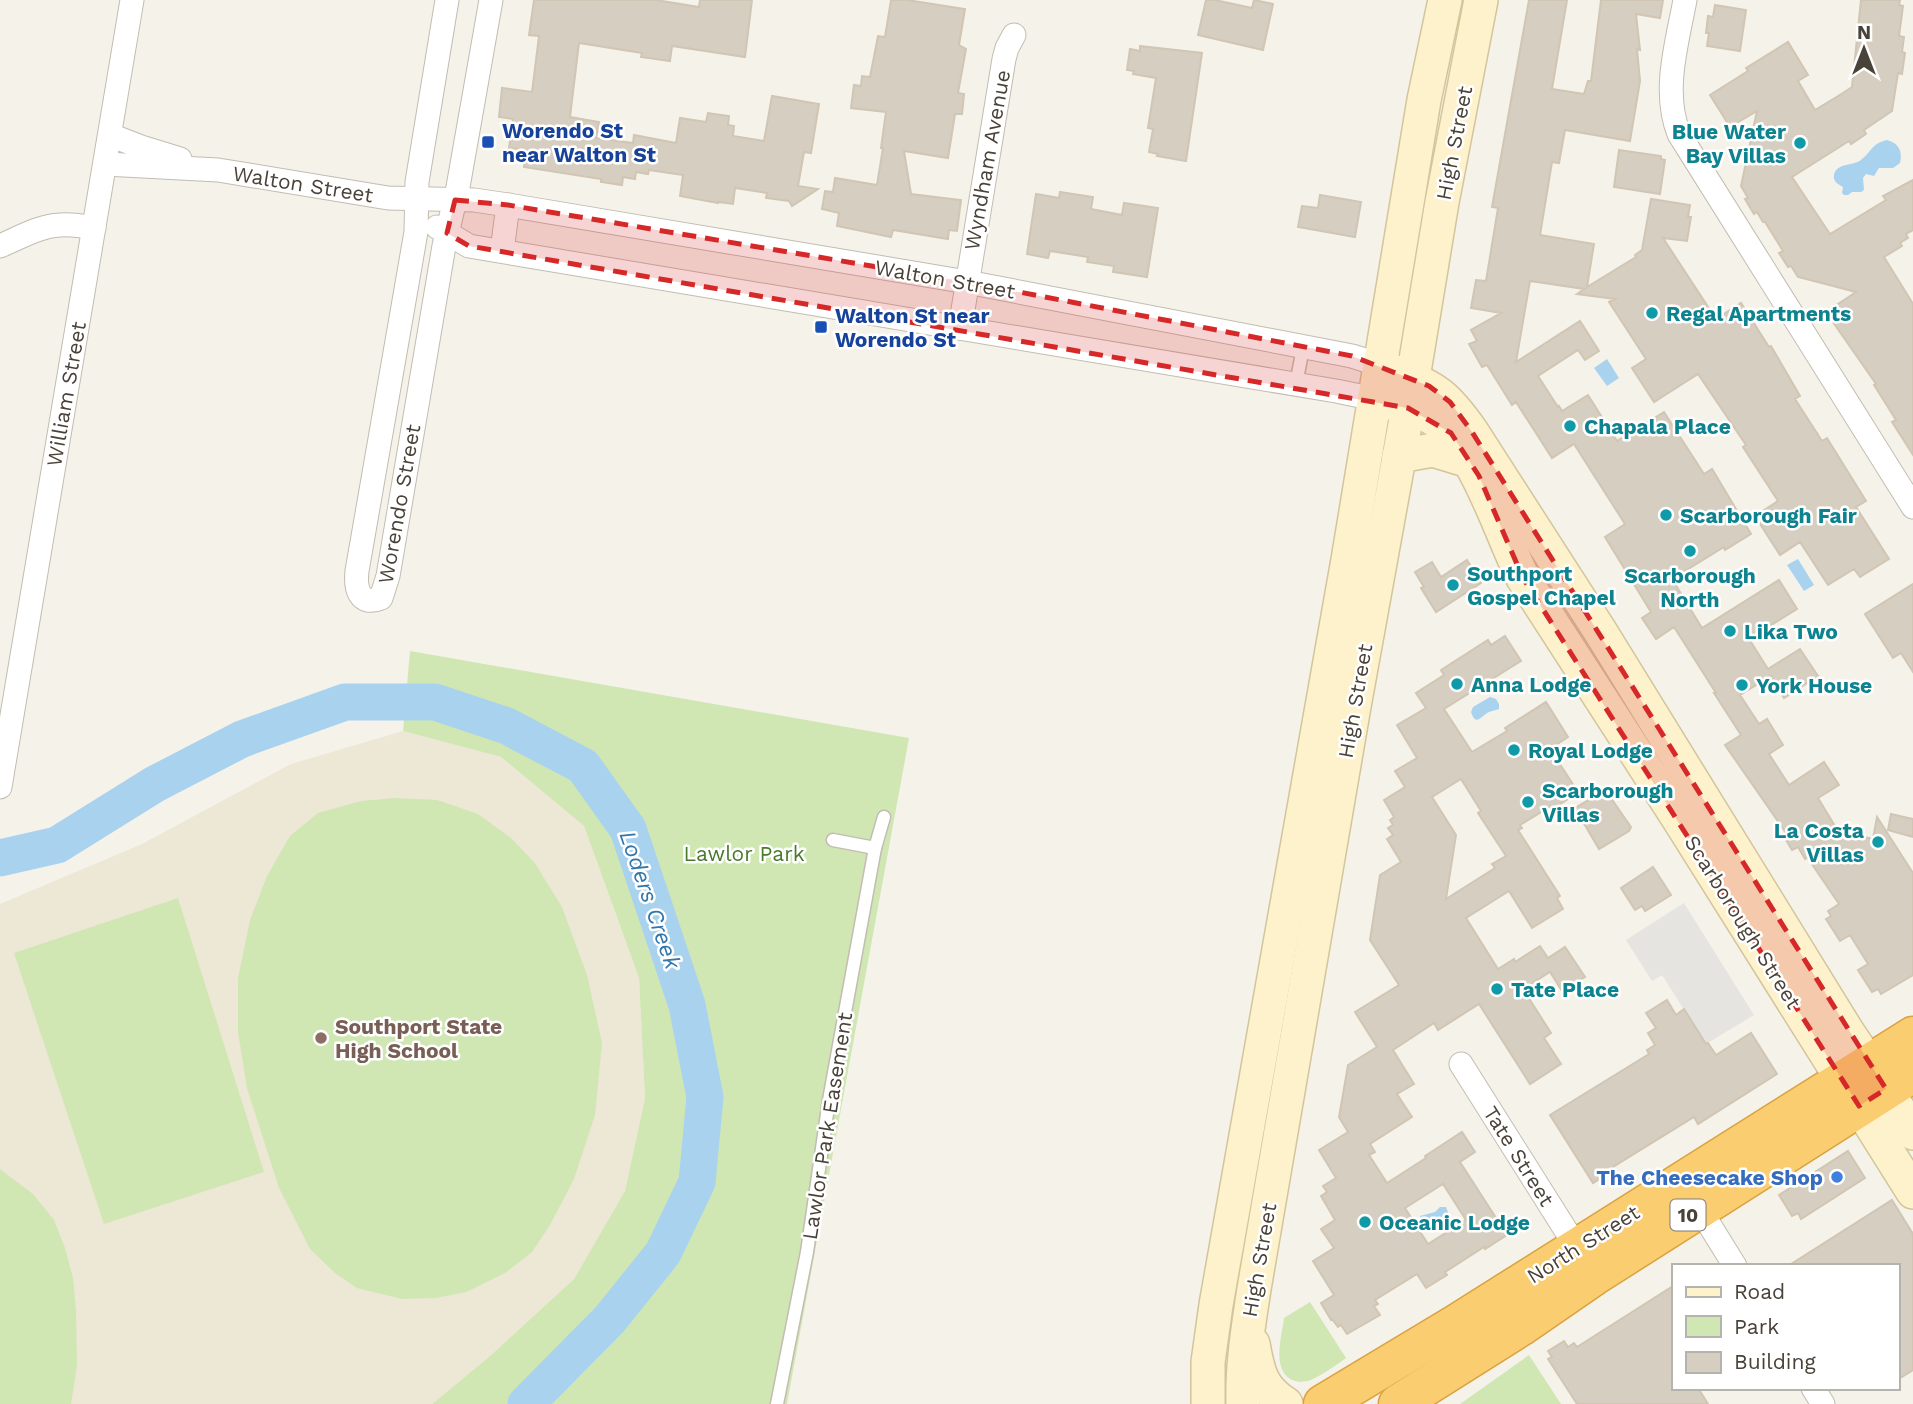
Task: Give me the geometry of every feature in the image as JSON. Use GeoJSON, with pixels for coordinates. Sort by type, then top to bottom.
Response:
{"type":"FeatureCollection","features":[{"type":"Feature","properties":{"kind":"highway","name":"North Street"},"geometry":{"type":"LineString","coordinates":[[1398,1404],[1699,1208],[1874,1082],[1913,1036]]}},
{"type":"Feature","properties":{"kind":"highway","name":"North Street"},"geometry":{"type":"LineString","coordinates":[[1323,1404],[1577,1248],[1874,1082]]}},
{"type":"Feature","properties":{"kind":"main road","name":"High Street"},"geometry":{"type":"LineString","coordinates":[[1343,675],[1348,560],[1424,100],[1445,0]]}},
{"type":"Feature","properties":{"kind":"main road","name":"High Street"},"geometry":{"type":"LineString","coordinates":[[1243,1404],[1243,1368],[1258,1167],[1343,675],[1399,456],[1442,202],[1481,0]]}},
{"type":"Feature","properties":{"kind":"main road","name":"Scarborough Street"},"geometry":{"type":"LineString","coordinates":[[1381,365],[1432,417],[1445,426],[1461,447],[1492,504],[1526,548]]}},
{"type":"Feature","properties":{"kind":"main road","name":"Scarborough Street"},"geometry":{"type":"LineString","coordinates":[[1375,399],[1411,393],[1442,395],[1460,414],[1526,548],[1523,578],[1681,795],[1874,1082],[1913,1133]]}},
{"type":"Feature","properties":{"kind":"main road"},"geometry":{"type":"LineString","coordinates":[[1399,456],[1433,450],[1469,461]]}},
{"type":"Feature","properties":{"kind":"main road","name":"Scarborough Street"},"geometry":{"type":"LineString","coordinates":[[1874,1082],[1913,1192]]}},
{"type":"Feature","properties":{"kind":"main road","name":"High Street"},"geometry":{"type":"LineString","coordinates":[[1208,1404],[1208,1362],[1213,1324],[1258,1167]]}},
{"type":"Feature","properties":{"kind":"main road"},"geometry":{"type":"LineString","coordinates":[[1248,1324],[1258,1371],[1272,1394],[1286,1404]]}},
{"type":"Feature","properties":{"kind":"street","name":"William Street"},"geometry":{"type":"LineString","coordinates":[[0,787],[132,0]]}},
{"type":"Feature","properties":{"kind":"street","name":"Worendo Street"},"geometry":{"type":"LineString","coordinates":[[447,0],[417,182],[416,232],[400,415],[385,588],[381,598],[366,600],[359,594],[356,583],[400,415],[455,200],[491,0]]}},
{"type":"Feature","properties":{"kind":"street"},"geometry":{"type":"LineString","coordinates":[[1685,0],[1671,79],[1672,111],[1679,134],[1913,507]]}},
{"type":"Feature","properties":{"kind":"street","name":"Wyndham Avenue"},"geometry":{"type":"LineString","coordinates":[[960,328],[1004,59],[1014,35]]}},
{"type":"Feature","properties":{"kind":"street","name":"Walton Street"},"geometry":{"type":"LineString","coordinates":[[110,135],[218,170]]}},
{"type":"Feature","properties":{"kind":"street","name":"Walton Street"},"geometry":{"type":"LineString","coordinates":[[105,164],[218,170],[388,198],[416,207],[447,233],[469,246],[1375,399]]}},
{"type":"Feature","properties":{"kind":"street","name":"Walton Street"},"geometry":{"type":"LineString","coordinates":[[416,207],[455,200],[508,205],[967,282],[1352,356],[1381,365]]}},
{"type":"Feature","properties":{"kind":"street"},"geometry":{"type":"LineString","coordinates":[[502,251],[508,205]]}},
{"type":"Feature","properties":{"kind":"street"},"geometry":{"type":"LineString","coordinates":[[0,246],[57,225],[94,228]]}},
{"type":"Feature","properties":{"kind":"street","name":"Tate Street"},"geometry":{"type":"LineString","coordinates":[[1461,1064],[1577,1248]]}},
{"type":"Feature","properties":{"kind":"street"},"geometry":{"type":"LineString","coordinates":[[1699,1208],[1734,1264]]}},
{"type":"Feature","properties":{"kind":"lane"},"geometry":{"type":"LineString","coordinates":[[1296,384],[1303,348]]}},
{"type":"Feature","properties":{"kind":"lane","name":"Lawlor Park Easement"},"geometry":{"type":"LineString","coordinates":[[777,1404],[807,1251],[828,1104],[875,848],[884,817]]}},
{"type":"Feature","properties":{"kind":"lane"},"geometry":{"type":"LineString","coordinates":[[833,840],[875,848]]}},
{"type":"Feature","properties":{"kind":"highlighted area"},"geometry":{"type":"Polygon","coordinates":[[[455,200],[508,205],[967,282],[1352,356],[1429,386],[1450,402],[1472,432],[1886,1089],[1859,1106],[1523,578],[1479,476],[1451,433],[1408,408],[469,246],[447,233],[455,200]]]}},
{"type":"Feature","properties":{"kind":"shaded area","name":"Southport State High School"},"geometry":{"type":"Polygon","coordinates":[[[403,731],[501,757],[584,826],[639,978],[645,1098],[625,1191],[574,1279],[490,1356],[432,1404],[0,1404],[0,904],[142,844],[291,764],[403,731]]]}},
{"type":"Feature","properties":{"kind":"shaded area"},"geometry":{"type":"Polygon","coordinates":[[[1684,903],[1754,1015],[1706,1044],[1662,975],[1652,981],[1626,940],[1684,903]]]}},
{"type":"Feature","properties":{"kind":"green space","name":"Lawlor Park"},"geometry":{"type":"Polygon","coordinates":[[[410,651],[909,738],[787,1404],[432,1404],[490,1356],[574,1279],[625,1191],[645,1098],[639,978],[584,826],[501,757],[403,731],[410,651]]]}},
{"type":"Feature","properties":{"kind":"green space"},"geometry":{"type":"Polygon","coordinates":[[[395,798],[437,800],[478,814],[511,838],[534,862],[562,907],[587,975],[602,1043],[595,1115],[574,1179],[550,1225],[532,1252],[505,1273],[466,1292],[436,1298],[402,1299],[357,1288],[335,1273],[310,1249],[279,1188],[247,1088],[238,1032],[238,978],[250,920],[267,876],[290,836],[318,813],[361,801],[395,798]]]}},
{"type":"Feature","properties":{"kind":"green space"},"geometry":{"type":"Polygon","coordinates":[[[178,898],[264,1172],[104,1224],[14,953],[178,898]]]}},
{"type":"Feature","properties":{"kind":"green space"},"geometry":{"type":"Polygon","coordinates":[[[0,1169],[33,1194],[54,1220],[65,1248],[73,1278],[76,1311],[77,1366],[71,1404],[0,1404],[0,1169]]]}},
{"type":"Feature","properties":{"kind":"green space"},"geometry":{"type":"Polygon","coordinates":[[[1310,1302],[1346,1358],[1313,1379],[1297,1382],[1286,1375],[1282,1368],[1279,1352],[1281,1334],[1284,1318],[1310,1302]]]}},
{"type":"Feature","properties":{"kind":"green space"},"geometry":{"type":"Polygon","coordinates":[[[1529,1355],[1561,1404],[1460,1404],[1529,1355]]]}},
{"type":"Feature","properties":{"kind":"water"},"geometry":{"type":"Polygon","coordinates":[[[1887,140],[1899,148],[1900,163],[1893,168],[1879,168],[1874,176],[1866,174],[1863,178],[1864,190],[1844,195],[1843,187],[1834,179],[1835,171],[1858,162],[1875,146],[1887,140]]]}},
{"type":"Feature","properties":{"kind":"water"},"geometry":{"type":"Polygon","coordinates":[[[1607,359],[1619,378],[1607,386],[1594,368],[1607,359]]]}},
{"type":"Feature","properties":{"kind":"water"},"geometry":{"type":"Polygon","coordinates":[[[1798,559],[1814,585],[1804,591],[1787,565],[1798,559]]]}},
{"type":"Feature","properties":{"kind":"water"},"geometry":{"type":"Polygon","coordinates":[[[1490,697],[1496,699],[1499,709],[1475,719],[1471,712],[1473,707],[1490,697]]]}},
{"type":"Feature","properties":{"kind":"water"},"geometry":{"type":"Polygon","coordinates":[[[1440,1207],[1446,1207],[1449,1215],[1445,1220],[1429,1229],[1422,1225],[1420,1216],[1435,1212],[1440,1207]]]}},
{"type":"Feature","properties":{"kind":"building"},"geometry":{"type":"Polygon","coordinates":[[[534,0],[656,0],[699,7],[700,0],[752,0],[745,57],[672,46],[670,61],[641,57],[642,53],[579,43],[570,117],[599,122],[596,138],[633,143],[634,135],[676,143],[680,118],[706,122],[708,113],[729,116],[728,125],[734,126],[733,136],[764,141],[772,96],[819,104],[811,153],[804,152],[798,186],[818,189],[792,206],[789,201],[766,198],[767,193],[735,188],[733,204],[718,203],[680,196],[683,175],[649,170],[648,174],[636,172],[635,179],[623,177],[622,185],[601,182],[601,179],[524,167],[525,159],[517,158],[518,149],[509,148],[513,119],[499,117],[502,88],[532,92],[539,36],[529,35],[534,0]]]}},
{"type":"Feature","properties":{"kind":"building"},"geometry":{"type":"Polygon","coordinates":[[[891,0],[965,9],[959,45],[966,49],[958,93],[964,94],[962,114],[955,114],[948,158],[904,151],[911,194],[961,200],[957,231],[949,230],[948,239],[893,230],[891,237],[837,226],[839,213],[822,209],[825,191],[833,192],[835,178],[877,185],[886,112],[851,108],[854,85],[861,86],[862,76],[870,77],[878,36],[885,37],[891,0]]]}},
{"type":"Feature","properties":{"kind":"building"},"geometry":{"type":"Polygon","coordinates":[[[1206,0],[1252,8],[1254,0],[1273,4],[1263,50],[1198,35],[1206,0]]]}},
{"type":"Feature","properties":{"kind":"building"},"geometry":{"type":"Polygon","coordinates":[[[1529,0],[1567,0],[1552,89],[1584,94],[1588,81],[1591,81],[1601,0],[1663,0],[1660,18],[1636,14],[1640,81],[1630,141],[1565,130],[1559,163],[1552,162],[1540,235],[1594,244],[1587,287],[1636,257],[1642,250],[1651,199],[1690,205],[1687,241],[1663,238],[1716,319],[1741,303],[1769,347],[1771,346],[1800,396],[1795,399],[1822,441],[1827,438],[1866,501],[1856,507],[1889,559],[1860,577],[1854,569],[1828,585],[1800,542],[1780,555],[1755,516],[1778,501],[1743,447],[1746,445],[1698,374],[1654,402],[1632,368],[1646,359],[1609,302],[1615,299],[1577,294],[1584,289],[1530,281],[1516,362],[1580,321],[1599,351],[1585,360],[1578,350],[1538,376],[1558,407],[1562,411],[1588,395],[1617,441],[1664,412],[1704,474],[1712,469],[1751,534],[1672,579],[1702,628],[1779,580],[1797,609],[1749,639],[1768,669],[1800,649],[1818,676],[1784,698],[1771,676],[1740,695],[1759,724],[1767,719],[1783,745],[1769,754],[1789,785],[1824,762],[1839,785],[1818,798],[1838,831],[1873,839],[1877,817],[1913,873],[1913,975],[1881,994],[1878,989],[1872,992],[1858,970],[1868,964],[1850,935],[1840,941],[1826,919],[1831,916],[1828,911],[1839,904],[1807,857],[1805,859],[1798,847],[1792,850],[1783,835],[1786,833],[1725,745],[1741,735],[1716,693],[1674,627],[1656,639],[1642,618],[1651,612],[1605,537],[1625,524],[1574,444],[1552,458],[1516,402],[1512,405],[1487,365],[1482,367],[1469,344],[1477,341],[1471,330],[1501,313],[1471,308],[1476,280],[1486,281],[1498,208],[1492,207],[1529,0]]]}},
{"type":"Feature","properties":{"kind":"building"},"geometry":{"type":"Polygon","coordinates":[[[1861,0],[1900,0],[1899,5],[1903,6],[1899,36],[1904,37],[1902,52],[1905,53],[1902,74],[1898,73],[1892,111],[1864,130],[1866,134],[1851,144],[1849,141],[1792,177],[1830,234],[1886,200],[1883,196],[1913,180],[1913,230],[1906,234],[1908,238],[1900,243],[1902,246],[1884,257],[1913,304],[1913,455],[1892,422],[1896,420],[1874,385],[1876,384],[1826,312],[1856,292],[1798,277],[1779,253],[1783,251],[1765,222],[1757,212],[1754,214],[1745,199],[1748,198],[1741,186],[1757,111],[1730,127],[1710,95],[1788,42],[1808,75],[1798,81],[1815,110],[1843,93],[1852,87],[1861,0]]]}},
{"type":"Feature","properties":{"kind":"building"},"geometry":{"type":"Polygon","coordinates":[[[1715,5],[1746,10],[1740,51],[1707,46],[1708,16],[1713,17],[1715,5]]]}},
{"type":"Feature","properties":{"kind":"building"},"geometry":{"type":"Polygon","coordinates":[[[1140,46],[1202,53],[1186,161],[1149,152],[1153,129],[1148,128],[1156,78],[1133,74],[1134,71],[1127,70],[1130,49],[1140,51],[1140,46]]]}},
{"type":"Feature","properties":{"kind":"building"},"geometry":{"type":"Polygon","coordinates":[[[1619,150],[1661,156],[1661,159],[1665,160],[1660,194],[1614,187],[1619,150]]]}},
{"type":"Feature","properties":{"kind":"building"},"geometry":{"type":"Polygon","coordinates":[[[1060,192],[1093,197],[1091,209],[1122,215],[1124,203],[1158,208],[1147,277],[1113,272],[1114,266],[1087,262],[1088,257],[1050,251],[1048,258],[1027,254],[1036,194],[1059,198],[1060,192]]]}},
{"type":"Feature","properties":{"kind":"building"},"geometry":{"type":"Polygon","coordinates":[[[1320,195],[1361,202],[1355,237],[1298,227],[1302,206],[1318,208],[1320,195]]]}},
{"type":"Feature","properties":{"kind":"building","name":"Southport Gospel Chapel"},"geometry":{"type":"Polygon","coordinates":[[[1467,560],[1481,583],[1436,612],[1421,588],[1424,587],[1415,572],[1432,562],[1441,577],[1467,560]]]}},
{"type":"Feature","properties":{"kind":"building"},"geometry":{"type":"Polygon","coordinates":[[[1913,584],[1913,672],[1901,653],[1893,658],[1865,614],[1913,584]]]}},
{"type":"Feature","properties":{"kind":"building"},"geometry":{"type":"Polygon","coordinates":[[[1505,636],[1521,661],[1444,709],[1472,752],[1507,731],[1505,728],[1546,702],[1568,737],[1550,749],[1578,792],[1553,809],[1551,806],[1520,825],[1522,828],[1518,830],[1560,896],[1557,898],[1563,909],[1532,928],[1509,891],[1466,918],[1498,969],[1540,946],[1548,958],[1565,947],[1585,977],[1562,991],[1550,972],[1523,989],[1551,1033],[1544,1038],[1561,1064],[1530,1084],[1479,1004],[1438,1030],[1434,1023],[1393,1050],[1414,1084],[1397,1094],[1412,1117],[1370,1144],[1375,1152],[1369,1155],[1387,1183],[1462,1132],[1475,1152],[1460,1162],[1507,1235],[1445,1272],[1447,1275],[1426,1288],[1417,1274],[1375,1300],[1378,1304],[1374,1306],[1380,1315],[1347,1334],[1341,1325],[1338,1327],[1331,1320],[1321,1303],[1334,1295],[1313,1261],[1334,1248],[1321,1229],[1335,1220],[1321,1196],[1327,1192],[1323,1186],[1336,1178],[1319,1150],[1348,1132],[1339,1117],[1348,1065],[1377,1047],[1355,1012],[1399,985],[1370,940],[1380,875],[1401,862],[1387,839],[1393,835],[1388,828],[1393,825],[1390,820],[1394,817],[1384,800],[1405,787],[1395,771],[1417,758],[1397,725],[1426,708],[1416,693],[1444,675],[1441,670],[1488,640],[1491,645],[1505,636]],[[1461,779],[1432,797],[1456,835],[1446,899],[1495,868],[1492,864],[1506,856],[1478,813],[1481,811],[1461,779]],[[1443,1184],[1405,1208],[1428,1244],[1466,1220],[1443,1184]]]}},
{"type":"Feature","properties":{"kind":"building"},"geometry":{"type":"Polygon","coordinates":[[[1606,791],[1631,827],[1629,831],[1599,849],[1575,808],[1606,791]]]}},
{"type":"Feature","properties":{"kind":"building"},"geometry":{"type":"Polygon","coordinates":[[[1891,814],[1913,819],[1913,837],[1888,830],[1891,814]]]}},
{"type":"Feature","properties":{"kind":"building"},"geometry":{"type":"Polygon","coordinates":[[[1653,867],[1671,895],[1645,911],[1642,906],[1635,910],[1621,888],[1653,867]]]}},
{"type":"Feature","properties":{"kind":"building"},"geometry":{"type":"Polygon","coordinates":[[[1667,1000],[1676,1015],[1684,1009],[1716,1055],[1751,1033],[1777,1074],[1698,1124],[1694,1117],[1613,1167],[1615,1169],[1593,1183],[1550,1115],[1649,1054],[1647,1050],[1655,1045],[1648,1033],[1656,1028],[1646,1013],[1667,1000]]]}},
{"type":"Feature","properties":{"kind":"building"},"geometry":{"type":"Polygon","coordinates":[[[1848,1151],[1865,1178],[1801,1219],[1798,1213],[1792,1216],[1779,1195],[1848,1151]]]}},
{"type":"Feature","properties":{"kind":"building"},"geometry":{"type":"Polygon","coordinates":[[[1892,1200],[1913,1234],[1913,1370],[1899,1379],[1899,1264],[1791,1264],[1892,1200]]]}},
{"type":"Feature","properties":{"kind":"building"},"geometry":{"type":"Polygon","coordinates":[[[1672,1287],[1672,1390],[1699,1390],[1708,1404],[1577,1404],[1548,1359],[1552,1357],[1548,1351],[1564,1341],[1568,1347],[1574,1343],[1577,1347],[1672,1287]]]}},
{"type":"Feature","properties":{"kind":"waterway","name":"Loders Creek"},"geometry":{"type":"LineString","coordinates":[[0,858],[57,845],[155,784],[242,739],[345,702],[435,702],[507,726],[583,766],[628,829],[687,1005],[705,1097],[697,1182],[663,1253],[610,1319],[526,1404]]}},
{"type":"Feature","properties":{"kind":"place","name":"Worendo St near Walton St"},"geometry":{"type":"Point","coordinates":[488,142]}},
{"type":"Feature","properties":{"kind":"place","name":"Blue Water Bay Villas"},"geometry":{"type":"Point","coordinates":[1800,143]}},
{"type":"Feature","properties":{"kind":"place","name":"Regal Apartments"},"geometry":{"type":"Point","coordinates":[1652,313]}},
{"type":"Feature","properties":{"kind":"place","name":"Walton St near Worendo St"},"geometry":{"type":"Point","coordinates":[821,327]}},
{"type":"Feature","properties":{"kind":"place","name":"Chapala Place"},"geometry":{"type":"Point","coordinates":[1570,426]}},
{"type":"Feature","properties":{"kind":"place","name":"Scarborough Fair"},"geometry":{"type":"Point","coordinates":[1666,515]}},
{"type":"Feature","properties":{"kind":"place","name":"Scarborough North"},"geometry":{"type":"Point","coordinates":[1690,551]}},
{"type":"Feature","properties":{"kind":"place","name":"Southport Gospel Chapel"},"geometry":{"type":"Point","coordinates":[1453,585]}},
{"type":"Feature","properties":{"kind":"place","name":"Lika Two"},"geometry":{"type":"Point","coordinates":[1730,631]}},
{"type":"Feature","properties":{"kind":"place","name":"Anna Lodge"},"geometry":{"type":"Point","coordinates":[1457,684]}},
{"type":"Feature","properties":{"kind":"place","name":"York House"},"geometry":{"type":"Point","coordinates":[1742,685]}},
{"type":"Feature","properties":{"kind":"place","name":"Royal Lodge"},"geometry":{"type":"Point","coordinates":[1514,750]}},
{"type":"Feature","properties":{"kind":"place","name":"Scarborough Villas"},"geometry":{"type":"Point","coordinates":[1528,802]}},
{"type":"Feature","properties":{"kind":"place","name":"La Costa Villas"},"geometry":{"type":"Point","coordinates":[1878,842]}},
{"type":"Feature","properties":{"kind":"place","name":"Tate Place"},"geometry":{"type":"Point","coordinates":[1497,989]}},
{"type":"Feature","properties":{"kind":"place","name":"Southport State High School"},"geometry":{"type":"Point","coordinates":[321,1038]}},
{"type":"Feature","properties":{"kind":"place","name":"The Cheesecake Shop"},"geometry":{"type":"Point","coordinates":[1837,1177]}},
{"type":"Feature","properties":{"kind":"place","name":"Oceanic Lodge"},"geometry":{"type":"Point","coordinates":[1365,1222]}}]}
